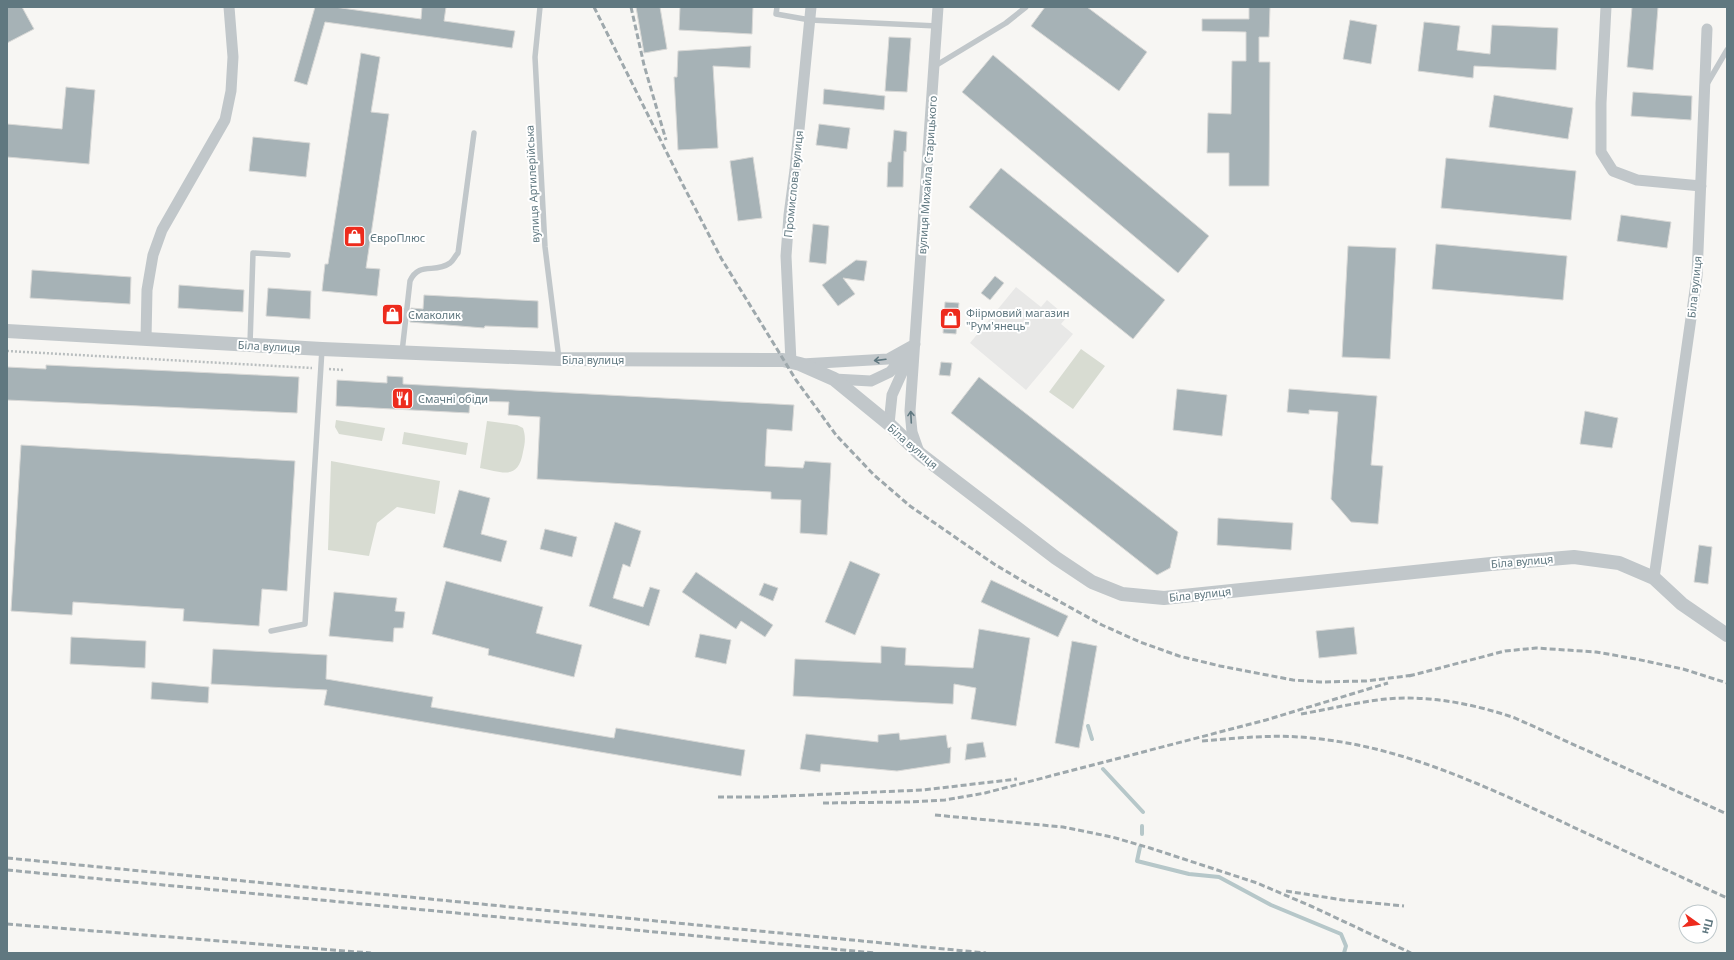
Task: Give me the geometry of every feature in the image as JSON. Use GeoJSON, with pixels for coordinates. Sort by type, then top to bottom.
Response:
{"type":"FeatureCollection","features":[{"type":"Feature","properties":{"kind":"street"},"geometry":{"type":"LineString","coordinates":[[146,339],[147,290],[154,256],[162,230],[225,120],[230,91],[233,57],[229,7]]}},
{"type":"Feature","properties":{"kind":"street","name":"Промислова вулиця"},"geometry":{"type":"LineString","coordinates":[[796,363],[786,256],[811,7]]}},
{"type":"Feature","properties":{"kind":"street","name":"вулиця Михайла Старицького"},"geometry":{"type":"LineString","coordinates":[[920,454],[912,432],[910,411],[938,7]]}},
{"type":"Feature","properties":{"kind":"street"},"geometry":{"type":"LineString","coordinates":[[1606,7],[1601,103],[1601,152],[1612,171],[1637,180],[1701,186]]}},
{"type":"Feature","properties":{"kind":"street","name":"Біла вулиця"},"geometry":{"type":"LineString","coordinates":[[1654,578],[1697,276],[1707,30]]}},
{"type":"Feature","properties":{"kind":"street","name":"Біла вулиця"},"geometry":{"type":"LineString","coordinates":[[7,332],[322,349],[559,359],[776,360],[796,363],[834,379],[889,424],[920,454],[1056,558],[1092,582],[1122,594],[1164,598],[1491,564],[1574,557],[1619,563],[1654,578],[1682,604],[1727,635]]}},
{"type":"Feature","properties":{"kind":"street"},"geometry":{"type":"LineString","coordinates":[[796,363],[888,359],[915,344]]}},
{"type":"Feature","properties":{"kind":"street"},"geometry":{"type":"LineString","coordinates":[[834,379],[871,381],[890,372],[915,344]]}},
{"type":"Feature","properties":{"kind":"street","name":"вулиця Михайла Старицького"},"geometry":{"type":"LineString","coordinates":[[889,424],[892,395],[915,344]]}},
{"type":"Feature","properties":{"kind":"lane","name":"вулиця Артилерійська"},"geometry":{"type":"LineString","coordinates":[[540,7],[535,57],[546,247],[559,359]]}},
{"type":"Feature","properties":{"kind":"lane"},"geometry":{"type":"LineString","coordinates":[[777,7],[776,14],[810,20],[937,26]]}},
{"type":"Feature","properties":{"kind":"lane"},"geometry":{"type":"LineString","coordinates":[[934,66],[1006,23],[1026,7]]}},
{"type":"Feature","properties":{"kind":"lane"},"geometry":{"type":"LineString","coordinates":[[1705,88],[1727,50]]}},
{"type":"Feature","properties":{"kind":"lane"},"geometry":{"type":"LineString","coordinates":[[402,352],[410,281],[413,275],[418,270],[441,268],[450,263],[458,253],[474,133]]}},
{"type":"Feature","properties":{"kind":"lane"},"geometry":{"type":"LineString","coordinates":[[250,345],[254,253],[288,254]]}},
{"type":"Feature","properties":{"kind":"lane"},"geometry":{"type":"LineString","coordinates":[[271,631],[305,624],[322,349]]}},
{"type":"Feature","properties":{"kind":"path"},"geometry":{"type":"LineString","coordinates":[[7,350],[344,370]]}},
{"type":"Feature","properties":{"kind":"shaded area"},"geometry":{"type":"Polygon","coordinates":[[[1016,287],[1041,307],[1047,300],[1067,317],[1061,324],[1073,334],[1026,390],[970,343],[1016,287]]]}},
{"type":"Feature","properties":{"kind":"shaded area"},"geometry":{"type":"Polygon","coordinates":[[[1081,349],[1105,366],[1073,409],[1049,392],[1081,349]]]}},
{"type":"Feature","properties":{"kind":"shaded area"},"geometry":{"type":"Polygon","coordinates":[[[336,420],[385,428],[382,441],[339,434],[335,427],[336,420]]]}},
{"type":"Feature","properties":{"kind":"shaded area"},"geometry":{"type":"Polygon","coordinates":[[[487,421],[517,425],[523,428],[525,440],[521,461],[513,471],[502,472],[480,468],[487,421]]]}},
{"type":"Feature","properties":{"kind":"shaded area"},"geometry":{"type":"Polygon","coordinates":[[[404,432],[468,443],[466,455],[402,444],[404,432]]]}},
{"type":"Feature","properties":{"kind":"shaded area"},"geometry":{"type":"Polygon","coordinates":[[[331,461],[440,481],[435,514],[397,507],[377,523],[369,556],[328,550],[331,461]]]}},
{"type":"Feature","properties":{"kind":"building"},"geometry":{"type":"Polygon","coordinates":[[[7,7],[22,7],[34,29],[7,43],[7,7]]]}},
{"type":"Feature","properties":{"kind":"building"},"geometry":{"type":"Polygon","coordinates":[[[315,7],[334,7],[421,19],[422,7],[446,7],[444,21],[515,31],[512,48],[325,22],[307,85],[294,81],[315,7]]]}},
{"type":"Feature","properties":{"kind":"building"},"geometry":{"type":"Polygon","coordinates":[[[636,7],[660,7],[667,49],[644,53],[636,7]]]}},
{"type":"Feature","properties":{"kind":"building"},"geometry":{"type":"Polygon","coordinates":[[[680,7],[753,7],[752,34],[679,30],[680,7]]]}},
{"type":"Feature","properties":{"kind":"building"},"geometry":{"type":"Polygon","coordinates":[[[1045,7],[1087,7],[1147,52],[1119,91],[1031,26],[1045,7]]]}},
{"type":"Feature","properties":{"kind":"building"},"geometry":{"type":"Polygon","coordinates":[[[1249,7],[1270,7],[1269,37],[1259,37],[1259,62],[1270,62],[1269,186],[1229,186],[1229,153],[1207,153],[1208,113],[1231,114],[1232,61],[1246,61],[1246,32],[1202,31],[1202,19],[1249,19],[1249,7]]]}},
{"type":"Feature","properties":{"kind":"building"},"geometry":{"type":"Polygon","coordinates":[[[1632,7],[1658,7],[1653,70],[1627,67],[1632,7]]]}},
{"type":"Feature","properties":{"kind":"building"},"geometry":{"type":"Polygon","coordinates":[[[1350,20],[1377,25],[1371,64],[1343,59],[1350,20]]]}},
{"type":"Feature","properties":{"kind":"building"},"geometry":{"type":"Polygon","coordinates":[[[1424,22],[1460,26],[1457,50],[1490,54],[1492,25],[1558,28],[1556,70],[1474,66],[1473,78],[1418,71],[1424,22]]]}},
{"type":"Feature","properties":{"kind":"building"},"geometry":{"type":"Polygon","coordinates":[[[889,37],[911,38],[907,92],[885,91],[889,37]]]}},
{"type":"Feature","properties":{"kind":"building"},"geometry":{"type":"Polygon","coordinates":[[[751,46],[750,68],[713,66],[718,148],[678,150],[674,77],[677,77],[678,51],[751,46]]]}},
{"type":"Feature","properties":{"kind":"building"},"geometry":{"type":"Polygon","coordinates":[[[361,53],[380,57],[371,112],[389,114],[366,268],[380,269],[377,296],[322,291],[325,264],[328,264],[361,53]]]}},
{"type":"Feature","properties":{"kind":"building"},"geometry":{"type":"Polygon","coordinates":[[[993,55],[1209,236],[1178,273],[962,92],[993,55]]]}},
{"type":"Feature","properties":{"kind":"building"},"geometry":{"type":"Polygon","coordinates":[[[66,87],[95,90],[89,164],[7,157],[7,124],[62,129],[66,87]]]}},
{"type":"Feature","properties":{"kind":"building"},"geometry":{"type":"Polygon","coordinates":[[[824,89],[885,96],[884,110],[823,104],[824,89]]]}},
{"type":"Feature","properties":{"kind":"building"},"geometry":{"type":"Polygon","coordinates":[[[1633,92],[1692,96],[1691,120],[1631,116],[1633,92]]]}},
{"type":"Feature","properties":{"kind":"building"},"geometry":{"type":"Polygon","coordinates":[[[1494,95],[1573,108],[1568,139],[1489,127],[1494,95]]]}},
{"type":"Feature","properties":{"kind":"building"},"geometry":{"type":"Polygon","coordinates":[[[819,124],[850,128],[847,149],[816,145],[819,124]]]}},
{"type":"Feature","properties":{"kind":"building"},"geometry":{"type":"Polygon","coordinates":[[[894,130],[907,132],[906,152],[904,151],[903,187],[887,187],[888,162],[891,162],[894,130]]]}},
{"type":"Feature","properties":{"kind":"building"},"geometry":{"type":"Polygon","coordinates":[[[253,137],[310,143],[306,177],[249,171],[253,137]]]}},
{"type":"Feature","properties":{"kind":"building"},"geometry":{"type":"Polygon","coordinates":[[[753,157],[762,218],[738,221],[730,161],[753,157]]]}},
{"type":"Feature","properties":{"kind":"building"},"geometry":{"type":"Polygon","coordinates":[[[1446,158],[1576,171],[1571,220],[1441,208],[1446,158]]]}},
{"type":"Feature","properties":{"kind":"building"},"geometry":{"type":"Polygon","coordinates":[[[1001,168],[1165,300],[1133,339],[969,207],[1001,168]]]}},
{"type":"Feature","properties":{"kind":"building"},"geometry":{"type":"Polygon","coordinates":[[[1621,215],[1671,222],[1667,248],[1617,241],[1621,215]]]}},
{"type":"Feature","properties":{"kind":"building"},"geometry":{"type":"Polygon","coordinates":[[[813,224],[829,226],[826,264],[809,262],[813,224]]]}},
{"type":"Feature","properties":{"kind":"building"},"geometry":{"type":"Polygon","coordinates":[[[1436,244],[1567,256],[1563,300],[1432,289],[1436,244]]]}},
{"type":"Feature","properties":{"kind":"building"},"geometry":{"type":"Polygon","coordinates":[[[1348,246],[1396,248],[1390,359],[1342,357],[1348,246]]]}},
{"type":"Feature","properties":{"kind":"building"},"geometry":{"type":"Polygon","coordinates":[[[856,260],[867,261],[864,281],[843,278],[855,294],[838,306],[822,285],[856,260]]]}},
{"type":"Feature","properties":{"kind":"building"},"geometry":{"type":"Polygon","coordinates":[[[32,270],[131,277],[130,304],[30,298],[32,270]]]}},
{"type":"Feature","properties":{"kind":"building"},"geometry":{"type":"Polygon","coordinates":[[[995,276],[1004,283],[990,300],[981,293],[995,276]]]}},
{"type":"Feature","properties":{"kind":"building"},"geometry":{"type":"Polygon","coordinates":[[[179,285],[244,290],[243,312],[178,308],[179,285]]]}},
{"type":"Feature","properties":{"kind":"building"},"geometry":{"type":"Polygon","coordinates":[[[268,288],[311,291],[310,319],[266,316],[268,288]]]}},
{"type":"Feature","properties":{"kind":"building"},"geometry":{"type":"Polygon","coordinates":[[[424,295],[538,301],[538,328],[485,326],[484,328],[410,322],[411,308],[423,309],[424,295]]]}},
{"type":"Feature","properties":{"kind":"building","name":"Фіірмовий магазин \"Рум'янець\""},"geometry":{"type":"Polygon","coordinates":[[[945,302],[959,303],[956,334],[943,333],[945,302]]]}},
{"type":"Feature","properties":{"kind":"building","name":"Смаколик"},"geometry":{"type":"Polygon","coordinates":[[[384,306],[403,308],[401,322],[383,321],[384,306]]]}},
{"type":"Feature","properties":{"kind":"building"},"geometry":{"type":"Polygon","coordinates":[[[941,362],[952,363],[950,376],[939,375],[941,362]]]}},
{"type":"Feature","properties":{"kind":"building"},"geometry":{"type":"Polygon","coordinates":[[[46,365],[299,377],[297,413],[7,400],[7,367],[46,369],[46,365]]]}},
{"type":"Feature","properties":{"kind":"building"},"geometry":{"type":"Polygon","coordinates":[[[387,376],[403,377],[403,384],[794,405],[792,431],[767,429],[765,466],[803,468],[805,461],[831,463],[827,535],[800,533],[801,500],[771,499],[771,492],[537,479],[540,417],[508,415],[509,402],[470,401],[469,413],[336,406],[337,380],[387,383],[387,376]]]}},
{"type":"Feature","properties":{"kind":"building"},"geometry":{"type":"Polygon","coordinates":[[[979,377],[1178,532],[1170,568],[1157,575],[951,413],[979,377]]]}},
{"type":"Feature","properties":{"kind":"building"},"geometry":{"type":"Polygon","coordinates":[[[1177,389],[1227,395],[1222,436],[1173,430],[1177,389]]]}},
{"type":"Feature","properties":{"kind":"building"},"geometry":{"type":"Polygon","coordinates":[[[1289,389],[1377,396],[1371,465],[1383,466],[1378,524],[1351,522],[1331,499],[1338,412],[1309,410],[1309,414],[1287,412],[1289,389]]]}},
{"type":"Feature","properties":{"kind":"building"},"geometry":{"type":"Polygon","coordinates":[[[1585,411],[1618,418],[1612,448],[1580,444],[1585,411]]]}},
{"type":"Feature","properties":{"kind":"building"},"geometry":{"type":"Polygon","coordinates":[[[21,445],[295,461],[287,591],[262,589],[259,626],[183,621],[184,609],[73,602],[72,615],[11,611],[21,445]]]}},
{"type":"Feature","properties":{"kind":"building"},"geometry":{"type":"Polygon","coordinates":[[[459,490],[490,498],[481,534],[507,541],[501,562],[443,547],[459,490]]]}},
{"type":"Feature","properties":{"kind":"building"},"geometry":{"type":"Polygon","coordinates":[[[1218,518],[1293,523],[1291,550],[1217,545],[1218,518]]]}},
{"type":"Feature","properties":{"kind":"building"},"geometry":{"type":"Polygon","coordinates":[[[615,522],[641,531],[630,567],[623,564],[613,598],[643,607],[650,587],[660,590],[649,626],[589,606],[615,522]]]}},
{"type":"Feature","properties":{"kind":"building"},"geometry":{"type":"Polygon","coordinates":[[[545,529],[577,537],[572,557],[540,549],[545,529]]]}},
{"type":"Feature","properties":{"kind":"building"},"geometry":{"type":"Polygon","coordinates":[[[1699,545],[1712,547],[1708,584],[1694,582],[1699,545]]]}},
{"type":"Feature","properties":{"kind":"building"},"geometry":{"type":"Polygon","coordinates":[[[850,561],[880,574],[855,635],[825,622],[850,561]]]}},
{"type":"Feature","properties":{"kind":"building"},"geometry":{"type":"Polygon","coordinates":[[[696,572],[773,625],[765,637],[741,621],[736,629],[682,592],[696,572]]]}},
{"type":"Feature","properties":{"kind":"building"},"geometry":{"type":"Polygon","coordinates":[[[991,580],[1068,616],[1058,637],[981,602],[991,580]]]}},
{"type":"Feature","properties":{"kind":"building"},"geometry":{"type":"Polygon","coordinates":[[[446,581],[543,607],[536,633],[582,645],[574,677],[488,655],[489,649],[432,634],[446,581]]]}},
{"type":"Feature","properties":{"kind":"building"},"geometry":{"type":"Polygon","coordinates":[[[764,583],[778,588],[773,601],[759,595],[764,583]]]}},
{"type":"Feature","properties":{"kind":"building"},"geometry":{"type":"Polygon","coordinates":[[[334,592],[397,598],[395,611],[405,612],[403,628],[394,628],[393,642],[329,636],[334,592]]]}},
{"type":"Feature","properties":{"kind":"building"},"geometry":{"type":"Polygon","coordinates":[[[1354,627],[1357,654],[1319,658],[1316,631],[1354,627]]]}},
{"type":"Feature","properties":{"kind":"building"},"geometry":{"type":"Polygon","coordinates":[[[979,629],[1030,638],[1016,726],[971,719],[976,688],[954,684],[953,704],[793,696],[795,659],[881,663],[881,646],[906,648],[905,665],[973,668],[979,629]]]}},
{"type":"Feature","properties":{"kind":"building"},"geometry":{"type":"Polygon","coordinates":[[[700,634],[731,640],[726,664],[695,657],[700,634]]]}},
{"type":"Feature","properties":{"kind":"building"},"geometry":{"type":"Polygon","coordinates":[[[71,637],[146,641],[145,668],[70,664],[71,637]]]}},
{"type":"Feature","properties":{"kind":"building"},"geometry":{"type":"Polygon","coordinates":[[[1072,641],[1097,646],[1079,748],[1055,743],[1072,641]]]}},
{"type":"Feature","properties":{"kind":"building"},"geometry":{"type":"Polygon","coordinates":[[[213,649],[327,655],[326,679],[433,697],[431,707],[614,738],[616,728],[745,750],[741,776],[324,705],[327,690],[211,684],[213,649]]]}},
{"type":"Feature","properties":{"kind":"building"},"geometry":{"type":"Polygon","coordinates":[[[152,682],[209,687],[208,703],[151,699],[152,682]]]}},
{"type":"Feature","properties":{"kind":"building"},"geometry":{"type":"Polygon","coordinates":[[[899,733],[900,740],[946,735],[948,748],[951,747],[950,763],[897,771],[821,764],[820,772],[800,769],[806,734],[878,742],[878,735],[899,733]]]}},
{"type":"Feature","properties":{"kind":"building"},"geometry":{"type":"Polygon","coordinates":[[[983,742],[986,757],[965,760],[967,744],[983,742]]]}},
{"type":"Feature","properties":{"kind":"waterway"},"geometry":{"type":"LineString","coordinates":[[1088,726],[1092,739]]}},
{"type":"Feature","properties":{"kind":"waterway"},"geometry":{"type":"LineString","coordinates":[[1103,769],[1143,812]]}},
{"type":"Feature","properties":{"kind":"waterway"},"geometry":{"type":"LineString","coordinates":[[1142,826],[1142,834]]}},
{"type":"Feature","properties":{"kind":"waterway"},"geometry":{"type":"LineString","coordinates":[[1140,847],[1137,861],[1189,874],[1219,877],[1271,905],[1341,934],[1346,946],[1344,953]]}},
{"type":"Feature","properties":{"kind":"railway"},"geometry":{"type":"LineString","coordinates":[[594,7],[721,258],[796,380],[836,435],[874,475],[910,506],[994,564],[1026,583],[1102,625],[1140,642],[1179,656],[1220,666],[1293,680],[1320,682],[1366,681],[1414,675]]}},
{"type":"Feature","properties":{"kind":"railway"},"geometry":{"type":"LineString","coordinates":[[631,7],[644,65],[666,140]]}},
{"type":"Feature","properties":{"kind":"railway"},"geometry":{"type":"LineString","coordinates":[[1409,676],[1505,651],[1536,648],[1596,652],[1636,659],[1683,669],[1727,683]]}},
{"type":"Feature","properties":{"kind":"railway"},"geometry":{"type":"LineString","coordinates":[[823,803],[945,800],[985,793],[1266,720],[1388,683]]}},
{"type":"Feature","properties":{"kind":"railway"},"geometry":{"type":"LineString","coordinates":[[1301,714],[1354,704],[1402,698],[1419,698],[1468,705],[1515,718],[1727,814]]}},
{"type":"Feature","properties":{"kind":"railway"},"geometry":{"type":"LineString","coordinates":[[1202,741],[1283,736],[1311,738],[1343,742],[1406,757],[1495,791],[1727,898]]}},
{"type":"Feature","properties":{"kind":"railway"},"geometry":{"type":"LineString","coordinates":[[718,797],[762,797],[923,790],[1017,779]]}},
{"type":"Feature","properties":{"kind":"railway"},"geometry":{"type":"LineString","coordinates":[[935,815],[1063,827],[1112,837],[1150,848],[1257,883],[1313,907],[1411,953]]}},
{"type":"Feature","properties":{"kind":"railway"},"geometry":{"type":"LineString","coordinates":[[7,858],[986,953]]}},
{"type":"Feature","properties":{"kind":"railway"},"geometry":{"type":"LineString","coordinates":[[7,870],[875,953]]}},
{"type":"Feature","properties":{"kind":"railway"},"geometry":{"type":"LineString","coordinates":[[1286,891],[1343,900],[1404,906]]}},
{"type":"Feature","properties":{"kind":"railway"},"geometry":{"type":"LineString","coordinates":[[7,924],[371,953]]}},
{"type":"Feature","properties":{"kind":"place","name":"ЄвроПлюс"},"geometry":{"type":"Point","coordinates":[355,237]}},
{"type":"Feature","properties":{"kind":"place","name":"Смаколик"},"geometry":{"type":"Point","coordinates":[393,314]}},
{"type":"Feature","properties":{"kind":"place","name":"Фіірмовий магазин \"Рум'янець\""},"geometry":{"type":"Point","coordinates":[951,318]}},
{"type":"Feature","properties":{"kind":"place","name":"Смачні обіди"},"geometry":{"type":"Point","coordinates":[403,398]}}]}
